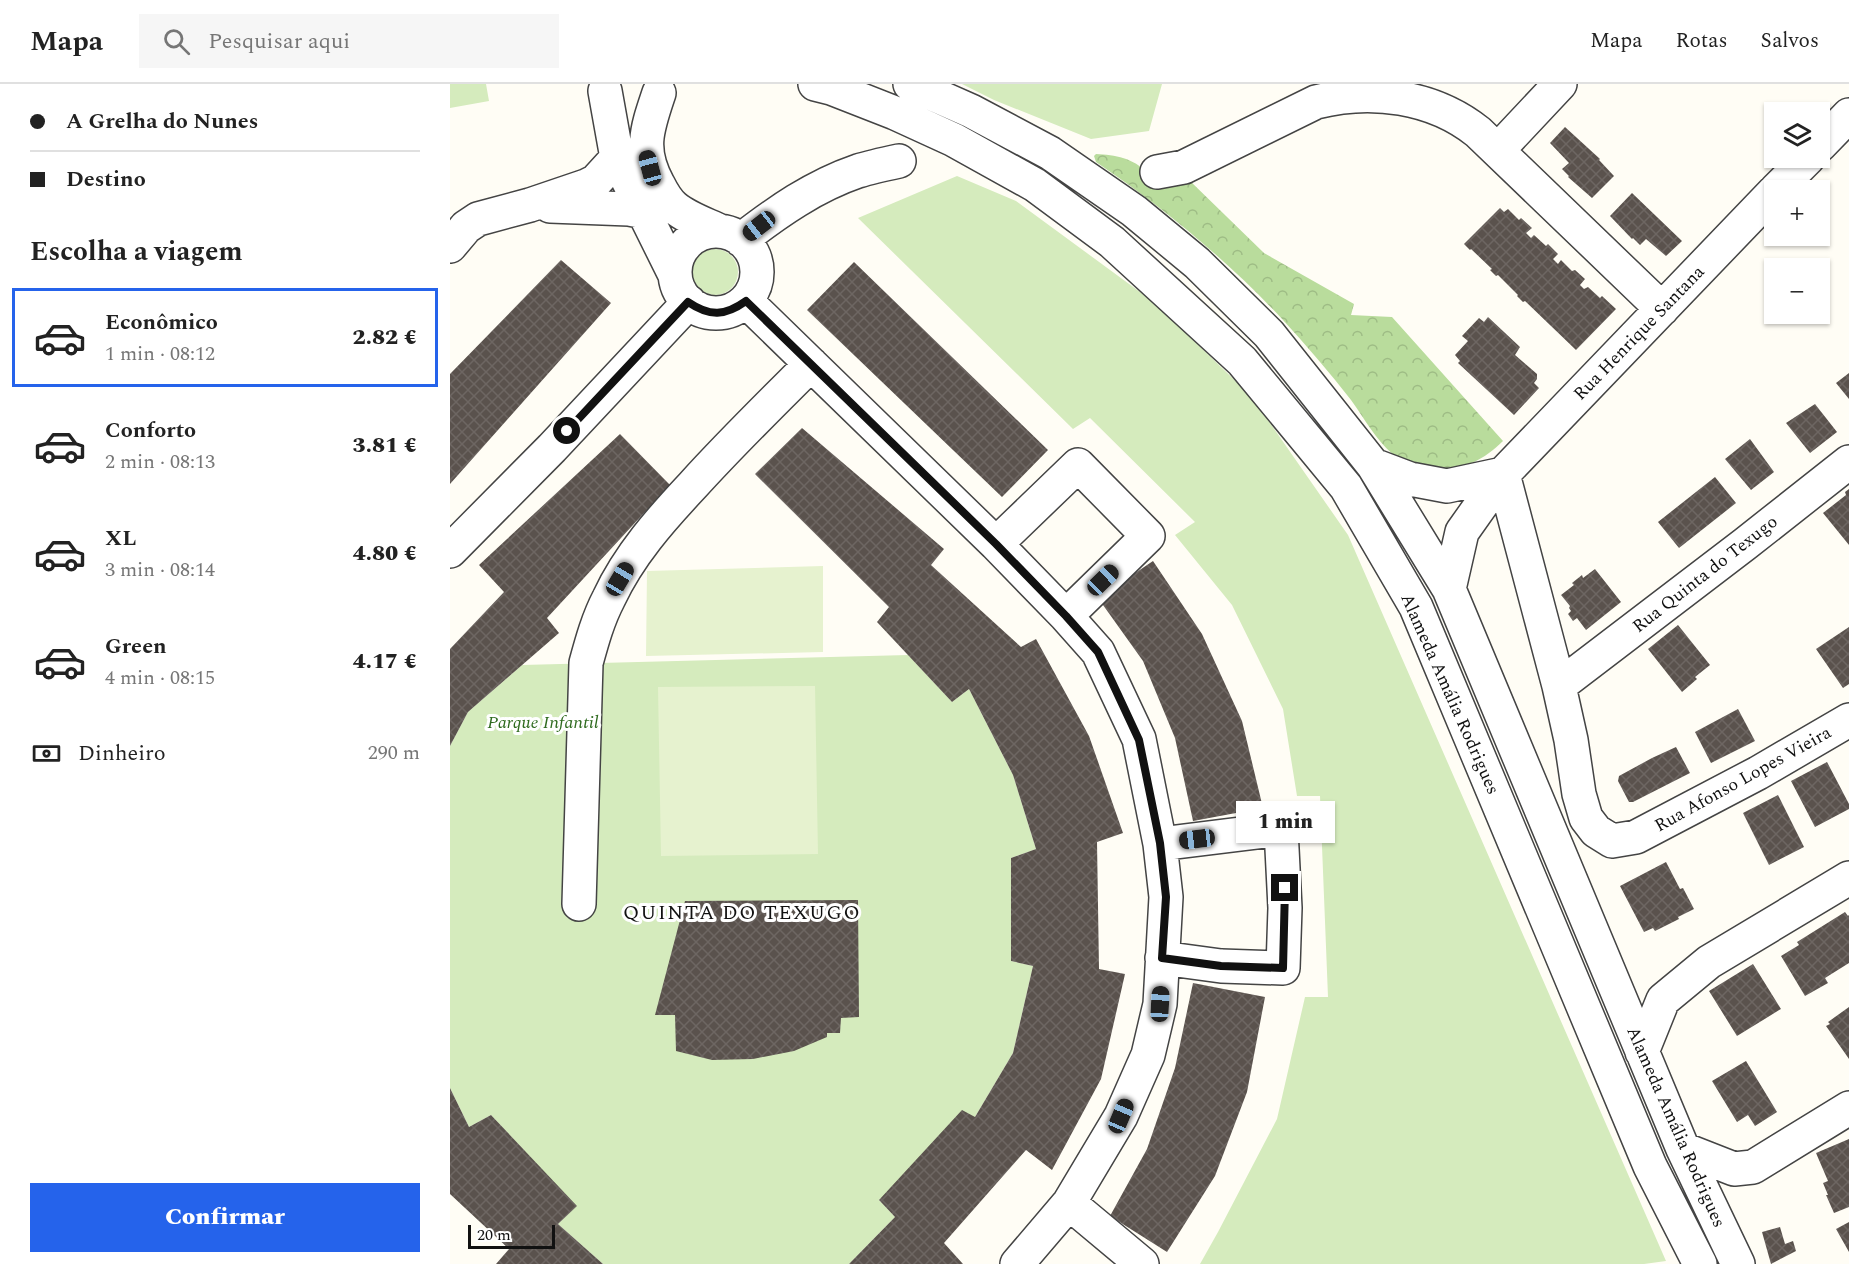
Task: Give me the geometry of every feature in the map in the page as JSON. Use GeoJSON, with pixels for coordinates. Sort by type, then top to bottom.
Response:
{"type":"FeatureCollection","features":[{"type":"Feature","properties":{"kind":"street","name":"Alameda Amália Rodrigues"},"geometry":{"type":"LineString","coordinates":[[815,84],[895,113],[954,140],[1035,185],[1112,242],[1242,361],[1346,487],[1416,607],[1650,1166],[1700,1264]]}},
{"type":"Feature","properties":{"kind":"street","name":"Alameda Amália Rodrigues"},"geometry":{"type":"LineString","coordinates":[[910,84],[971,111],[1050,153],[1134,212],[1197,263],[1269,334],[1373,465],[1449,590],[1683,1149],[1738,1264]]}},
{"type":"Feature","properties":{"kind":"street"},"geometry":{"type":"LineString","coordinates":[[1498,150],[1560,84]]}},
{"type":"Feature","properties":{"kind":"street"},"geometry":{"type":"LineString","coordinates":[[600,88],[632,97],[667,89],[648,131],[646,156],[660,189],[674,207],[731,236],[749,248],[755,258],[757,269],[753,291],[746,301],[724,313],[711,313],[699,309],[682,288],[617,158],[600,88]]}},
{"type":"Feature","properties":{"kind":"street"},"geometry":{"type":"LineString","coordinates":[[1157,172],[1184,167],[1307,105],[1335,97],[1357,95],[1402,98],[1437,108],[1464,121],[1498,150],[1662,309]]}},
{"type":"Feature","properties":{"kind":"street"},"geometry":{"type":"LineString","coordinates":[[1830,135],[1849,115]]}},
{"type":"Feature","properties":{"kind":"street"},"geometry":{"type":"LineString","coordinates":[[450,246],[466,227],[478,219],[530,205],[586,186],[596,181],[617,158]]}},
{"type":"Feature","properties":{"kind":"street"},"geometry":{"type":"LineString","coordinates":[[682,288],[676,263],[688,243],[697,236],[708,232],[731,236],[809,193],[858,171],[899,161]]}},
{"type":"Feature","properties":{"kind":"street","name":"Rua Henrique Santana"},"geometry":{"type":"LineString","coordinates":[[1786,180],[1798,168]]}},
{"type":"Feature","properties":{"kind":"street","name":"Rua Henrique Santana"},"geometry":{"type":"LineString","coordinates":[[1449,590],[1462,532],[1503,474],[1764,202]]}},
{"type":"Feature","properties":{"kind":"street"},"geometry":{"type":"LineString","coordinates":[[530,205],[629,209],[645,212]]}},
{"type":"Feature","properties":{"kind":"street"},"geometry":{"type":"LineString","coordinates":[[450,550],[552,448],[682,288]]}},
{"type":"Feature","properties":{"kind":"street"},"geometry":{"type":"LineString","coordinates":[[746,301],[996,544],[1066,616],[1098,652],[1139,740],[1160,843],[1166,897],[1160,1004],[1148,1056],[1121,1116],[1069,1203],[1017,1264]]}},
{"type":"Feature","properties":{"kind":"street"},"geometry":{"type":"LineString","coordinates":[[579,904],[586,663],[596,628],[609,597],[631,560],[657,524],[715,460],[811,364]]}},
{"type":"Feature","properties":{"kind":"street","name":"Rua Quinta do Texugo"},"geometry":{"type":"LineString","coordinates":[[1559,686],[1849,462]]}},
{"type":"Feature","properties":{"kind":"street"},"geometry":{"type":"LineString","coordinates":[[996,544],[1078,465],[1148,536],[1066,616]]}},
{"type":"Feature","properties":{"kind":"street"},"geometry":{"type":"LineString","coordinates":[[1373,465],[1410,479],[1447,486],[1503,474],[1559,686]]}},
{"type":"Feature","properties":{"kind":"street","name":"Rua Afonso Lopes Vieira"},"geometry":{"type":"LineString","coordinates":[[1559,686],[1571,740],[1579,794],[1586,818],[1596,831],[1612,841],[1636,837],[1758,773],[1849,720]]}},
{"type":"Feature","properties":{"kind":"street"},"geometry":{"type":"LineString","coordinates":[[1160,843],[1281,828],[1284,878],[1283,968],[1221,966],[1162,958]]}},
{"type":"Feature","properties":{"kind":"street"},"geometry":{"type":"LineString","coordinates":[[1642,1052],[1663,1000],[1709,962],[1849,878]]}},
{"type":"Feature","properties":{"kind":"street"},"geometry":{"type":"LineString","coordinates":[[1683,1149],[1734,1169],[1753,1167],[1849,1108]]}},
{"type":"Feature","properties":{"kind":"street"},"geometry":{"type":"LineString","coordinates":[[1069,1203],[1142,1264]]}},
{"type":"Feature","properties":{"kind":"green space"},"geometry":{"type":"Polygon","coordinates":[[[450,84],[486,84],[489,101],[450,108],[450,84]]]}},
{"type":"Feature","properties":{"kind":"green space"},"geometry":{"type":"Polygon","coordinates":[[[962,84],[1162,84],[1149,131],[1091,139],[994,100],[962,84]]]}},
{"type":"Feature","properties":{"kind":"green space"},"geometry":{"type":"Polygon","coordinates":[[[1096,154],[1124,158],[1147,173],[1188,179],[1264,253],[1354,304],[1351,315],[1392,317],[1503,441],[1482,458],[1459,468],[1434,470],[1408,464],[1399,459],[1376,436],[1351,400],[1318,360],[1262,298],[1194,236],[1096,162],[1094,156],[1096,154]]]}},
{"type":"Feature","properties":{"kind":"green space"},"geometry":{"type":"Polygon","coordinates":[[[957,176],[1016,201],[1155,303],[1252,397],[1348,535],[1666,1261],[1644,1264],[1200,1264],[1277,1119],[1305,997],[1328,997],[1320,796],[1297,796],[1283,709],[1232,605],[1175,535],[1195,522],[1090,418],[1073,429],[858,218],[957,176]]]}},
{"type":"Feature","properties":{"kind":"green space"},"geometry":{"type":"Polygon","coordinates":[[[715,249],[731,256],[738,272],[731,288],[715,295],[699,288],[692,272],[699,256],[715,249]]]}},
{"type":"Feature","properties":{"kind":"green space"},"geometry":{"type":"Polygon","coordinates":[[[823,566],[823,652],[646,656],[647,571],[823,566]]]}},
{"type":"Feature","properties":{"kind":"green space","name":"Parque Infantil"},"geometry":{"type":"Polygon","coordinates":[[[908,655],[952,702],[969,689],[1013,775],[1036,849],[1011,858],[1011,961],[1033,966],[1013,1053],[975,1117],[879,1200],[895,1217],[849,1264],[603,1264],[558,1224],[576,1206],[491,1115],[469,1127],[450,1088],[450,746],[468,712],[522,665],[908,655]]]}},
{"type":"Feature","properties":{"kind":"green space"},"geometry":{"type":"Polygon","coordinates":[[[815,686],[818,854],[661,856],[658,687],[815,686]]]}},
{"type":"Feature","properties":{"kind":"building"},"geometry":{"type":"Polygon","coordinates":[[[1565,127],[1600,159],[1614,176],[1592,198],[1568,177],[1562,169],[1569,163],[1550,143],[1565,127]]]}},
{"type":"Feature","properties":{"kind":"building"},"geometry":{"type":"Polygon","coordinates":[[[1632,193],[1682,241],[1666,256],[1646,239],[1640,245],[1610,216],[1632,193]]]}},
{"type":"Feature","properties":{"kind":"building"},"geometry":{"type":"Polygon","coordinates":[[[1500,208],[1504,212],[1508,209],[1519,220],[1521,218],[1532,228],[1526,233],[1531,238],[1534,235],[1558,254],[1553,259],[1558,264],[1561,260],[1585,279],[1580,285],[1584,289],[1588,287],[1616,309],[1576,350],[1464,244],[1500,208]]]}},
{"type":"Feature","properties":{"kind":"building"},"geometry":{"type":"Polygon","coordinates":[[[561,260],[611,303],[450,484],[450,374],[561,260]]]}},
{"type":"Feature","properties":{"kind":"building"},"geometry":{"type":"Polygon","coordinates":[[[854,262],[1048,450],[1002,497],[807,310],[854,262]]]}},
{"type":"Feature","properties":{"kind":"building"},"geometry":{"type":"Polygon","coordinates":[[[1488,317],[1520,347],[1515,355],[1537,374],[1534,383],[1539,388],[1514,415],[1458,363],[1460,361],[1455,355],[1468,341],[1462,336],[1479,318],[1484,322],[1488,317]]]}},
{"type":"Feature","properties":{"kind":"building"},"geometry":{"type":"Polygon","coordinates":[[[1849,373],[1849,399],[1836,383],[1849,373]]]}},
{"type":"Feature","properties":{"kind":"building"},"geometry":{"type":"Polygon","coordinates":[[[1815,404],[1837,432],[1810,453],[1786,423],[1815,404]]]}},
{"type":"Feature","properties":{"kind":"building"},"geometry":{"type":"Polygon","coordinates":[[[802,428],[944,549],[931,565],[1021,647],[1036,639],[1089,736],[1123,833],[1097,842],[1099,969],[1125,974],[1101,1079],[1052,1170],[1026,1150],[944,1243],[963,1264],[849,1264],[895,1217],[879,1200],[962,1110],[975,1117],[1013,1053],[1033,966],[1011,961],[1011,858],[1036,849],[1013,775],[969,689],[952,702],[877,622],[889,607],[755,474],[802,428]]]}},
{"type":"Feature","properties":{"kind":"building"},"geometry":{"type":"Polygon","coordinates":[[[620,434],[670,485],[547,618],[559,633],[468,712],[450,746],[450,649],[504,592],[479,565],[620,434]]]}},
{"type":"Feature","properties":{"kind":"building"},"geometry":{"type":"Polygon","coordinates":[[[1750,439],[1774,472],[1751,490],[1725,459],[1750,439]]]}},
{"type":"Feature","properties":{"kind":"building"},"geometry":{"type":"Polygon","coordinates":[[[1715,477],[1736,503],[1679,548],[1658,522],[1715,477]]]}},
{"type":"Feature","properties":{"kind":"building"},"geometry":{"type":"Polygon","coordinates":[[[1849,489],[1849,545],[1823,513],[1846,495],[1845,492],[1849,489]]]}},
{"type":"Feature","properties":{"kind":"building"},"geometry":{"type":"Polygon","coordinates":[[[1153,561],[1202,634],[1242,721],[1263,808],[1193,821],[1175,738],[1143,661],[1098,598],[1153,561]]]}},
{"type":"Feature","properties":{"kind":"building"},"geometry":{"type":"Polygon","coordinates":[[[1595,569],[1621,602],[1586,630],[1577,618],[1573,621],[1568,614],[1571,611],[1570,606],[1561,595],[1582,575],[1583,578],[1595,569]]]}},
{"type":"Feature","properties":{"kind":"building"},"geometry":{"type":"Polygon","coordinates":[[[1678,625],[1710,665],[1682,692],[1648,649],[1678,625]]]}},
{"type":"Feature","properties":{"kind":"building"},"geometry":{"type":"Polygon","coordinates":[[[1849,627],[1849,684],[1843,688],[1816,649],[1849,627]]]}},
{"type":"Feature","properties":{"kind":"building"},"geometry":{"type":"Polygon","coordinates":[[[1738,709],[1755,741],[1711,763],[1695,732],[1738,709]]]}},
{"type":"Feature","properties":{"kind":"building"},"geometry":{"type":"Polygon","coordinates":[[[1676,747],[1690,773],[1629,802],[1618,781],[1619,776],[1676,747]]]}},
{"type":"Feature","properties":{"kind":"building"},"geometry":{"type":"Polygon","coordinates":[[[1827,762],[1849,804],[1849,809],[1815,827],[1791,781],[1827,762]]]}},
{"type":"Feature","properties":{"kind":"building"},"geometry":{"type":"Polygon","coordinates":[[[1778,795],[1804,847],[1769,865],[1743,813],[1778,795]]]}},
{"type":"Feature","properties":{"kind":"building"},"geometry":{"type":"Polygon","coordinates":[[[1666,862],[1694,909],[1655,931],[1653,928],[1644,932],[1620,886],[1666,862]]]}},
{"type":"Feature","properties":{"kind":"building"},"geometry":{"type":"Polygon","coordinates":[[[858,900],[859,1017],[841,1018],[840,1033],[827,1033],[827,1037],[794,1051],[753,1059],[712,1060],[676,1051],[675,1015],[655,1015],[685,901],[858,900]]]}},
{"type":"Feature","properties":{"kind":"building"},"geometry":{"type":"Polygon","coordinates":[[[1845,912],[1849,915],[1849,963],[1825,978],[1828,983],[1805,996],[1781,956],[1799,945],[1797,942],[1845,912]]]}},
{"type":"Feature","properties":{"kind":"building"},"geometry":{"type":"Polygon","coordinates":[[[1753,964],[1781,1009],[1737,1036],[1709,991],[1753,964]]]}},
{"type":"Feature","properties":{"kind":"building"},"geometry":{"type":"Polygon","coordinates":[[[1193,983],[1265,997],[1247,1092],[1215,1176],[1167,1252],[1110,1216],[1147,1149],[1175,1068],[1193,983]]]}},
{"type":"Feature","properties":{"kind":"building"},"geometry":{"type":"Polygon","coordinates":[[[1849,1007],[1849,1059],[1826,1026],[1830,1024],[1828,1022],[1849,1007]]]}},
{"type":"Feature","properties":{"kind":"building"},"geometry":{"type":"Polygon","coordinates":[[[1746,1061],[1777,1112],[1755,1126],[1748,1115],[1737,1122],[1712,1081],[1746,1061]]]}},
{"type":"Feature","properties":{"kind":"building"},"geometry":{"type":"Polygon","coordinates":[[[450,1088],[469,1127],[491,1115],[577,1206],[558,1224],[603,1264],[496,1264],[509,1249],[450,1194],[450,1088]]]}},
{"type":"Feature","properties":{"kind":"building"},"geometry":{"type":"Polygon","coordinates":[[[1849,1139],[1849,1207],[1834,1213],[1823,1183],[1828,1181],[1816,1153],[1849,1139]]]}},
{"type":"Feature","properties":{"kind":"building"},"geometry":{"type":"Polygon","coordinates":[[[1849,1222],[1849,1252],[1836,1229],[1849,1222]]]}},
{"type":"Feature","properties":{"kind":"building"},"geometry":{"type":"Polygon","coordinates":[[[1780,1227],[1785,1244],[1793,1241],[1796,1251],[1771,1264],[1762,1232],[1780,1227]]]}},
{"type":"Feature","properties":{"kind":"district","name":"QUINTA DO TEXUGO"},"geometry":{"type":"Point","coordinates":[742,913]}},
{"type":"Feature","properties":{"kind":"route"},"geometry":{"type":"LineString","coordinates":[[567,431],[688,302],[711,313],[724,313],[746,301],[996,544],[1098,652],[1139,740],[1160,843],[1166,897],[1162,958],[1221,966],[1283,968],[1285,888]]}}]}
